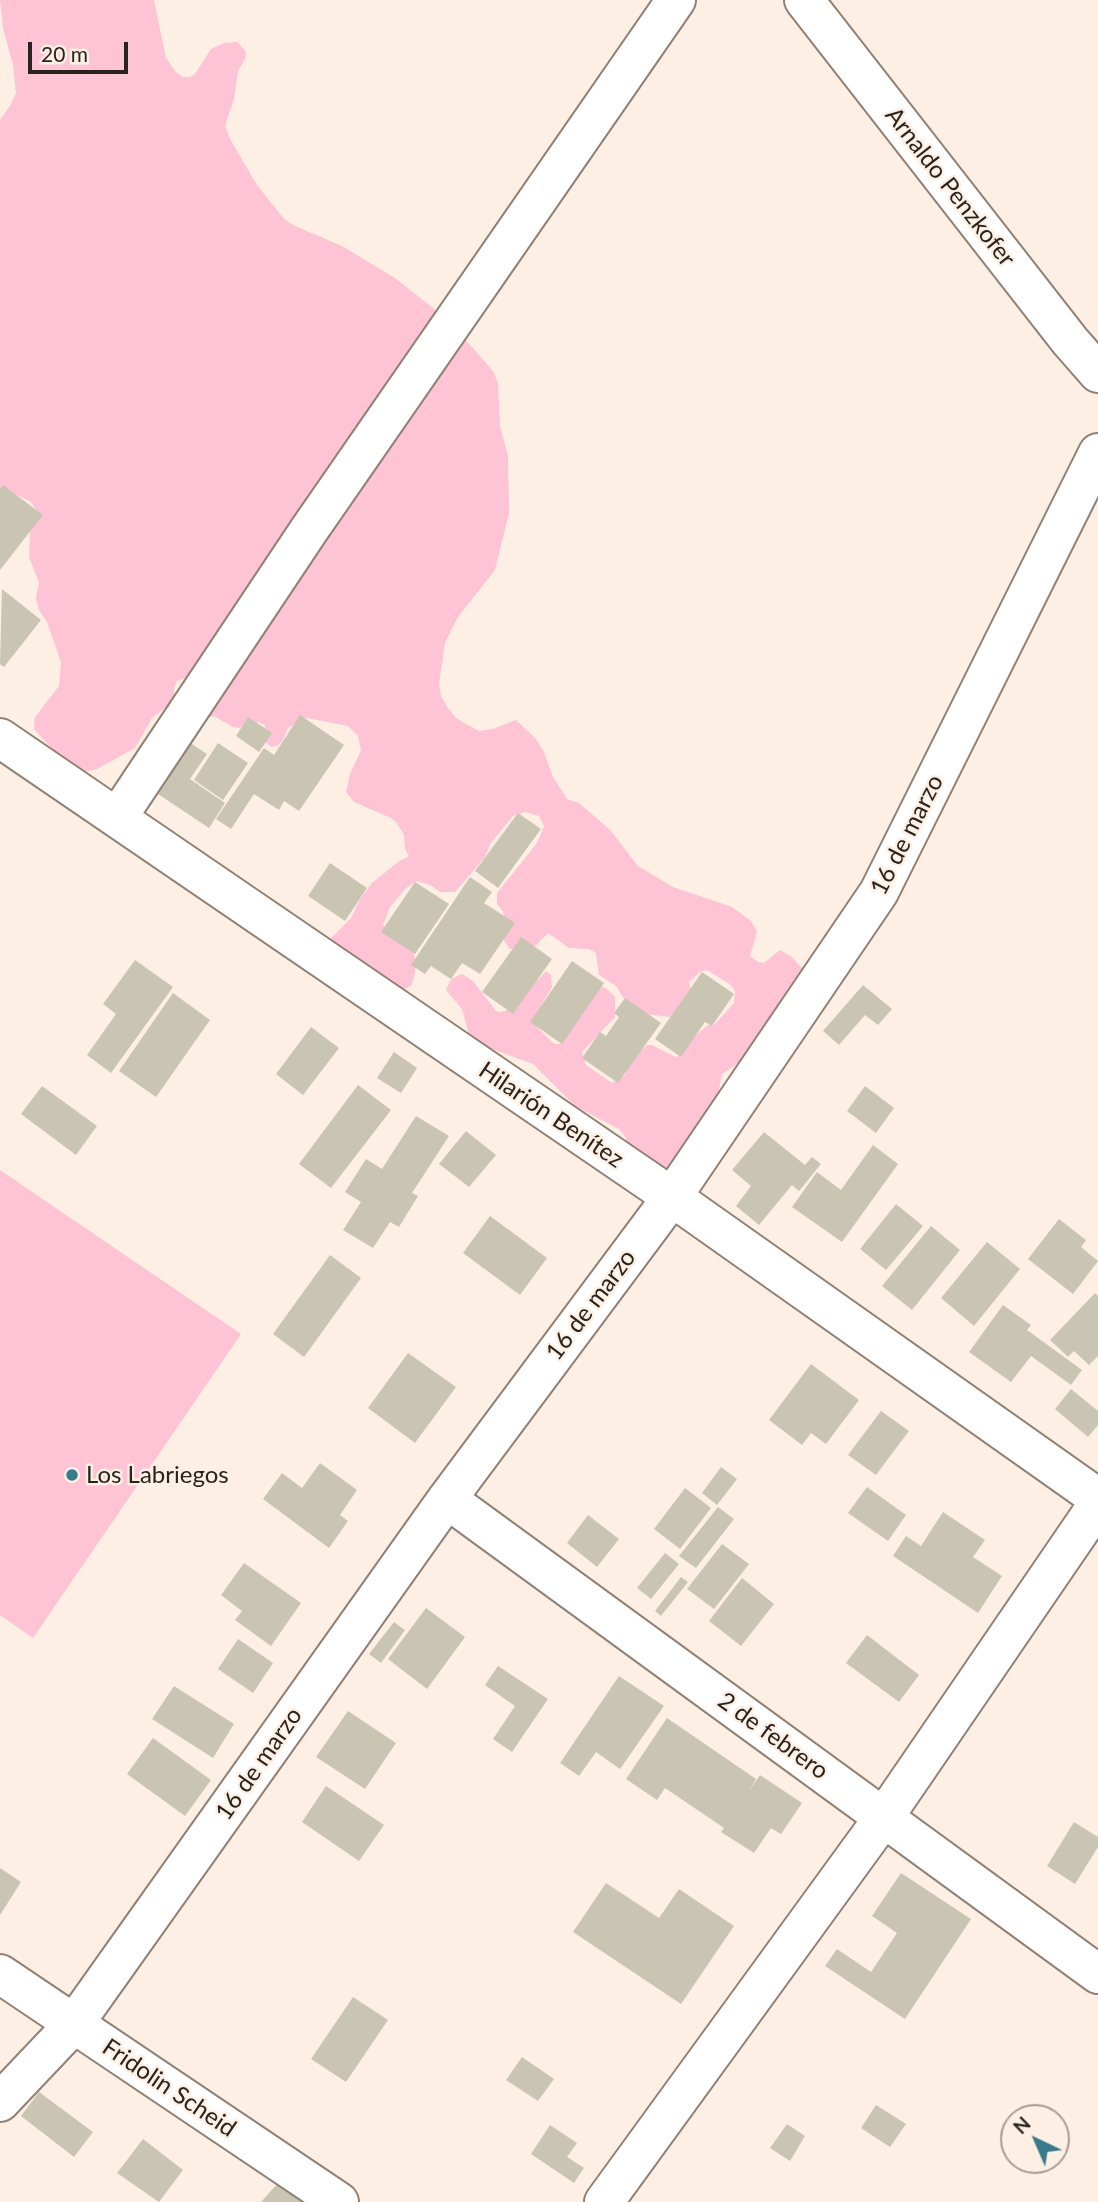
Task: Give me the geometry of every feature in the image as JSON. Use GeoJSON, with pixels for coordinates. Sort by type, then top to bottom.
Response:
{"type":"FeatureCollection","features":[{"type":"Feature","properties":{"kind":"street"},"geometry":{"type":"LineString","coordinates":[[117,818],[309,530],[676,0]]}},
{"type":"Feature","properties":{"kind":"street","name":"Arnaldo Penzkofer"},"geometry":{"type":"LineString","coordinates":[[804,0],[1084,334],[1098,373]]}},
{"type":"Feature","properties":{"kind":"street","name":"16 de marzo"},"geometry":{"type":"LineString","coordinates":[[0,2102],[74,2024],[447,1499],[672,1197],[879,892],[1098,453]]}},
{"type":"Feature","properties":{"kind":"street","name":"Hilarión Benítez"},"geometry":{"type":"LineString","coordinates":[[0,738],[672,1197],[1098,1498]]}},
{"type":"Feature","properties":{"kind":"street","name":"2 de febrero"},"geometry":{"type":"LineString","coordinates":[[447,1499],[1098,1974]]}},
{"type":"Feature","properties":{"kind":"street"},"geometry":{"type":"LineString","coordinates":[[604,2202],[884,1817],[1098,1504]]}},
{"type":"Feature","properties":{"kind":"street","name":"Fridolin Scheid"},"geometry":{"type":"LineString","coordinates":[[0,1974],[339,2202]]}},
{"type":"Feature","properties":{"kind":"shaded area"},"geometry":{"type":"Polygon","coordinates":[[[0,0],[154,0],[166,58],[183,77],[195,74],[211,49],[224,43],[238,42],[246,52],[245,59],[238,71],[234,99],[225,126],[257,185],[284,219],[342,246],[395,278],[448,320],[493,371],[498,383],[500,426],[508,456],[509,513],[495,570],[458,617],[445,643],[439,683],[441,696],[457,719],[479,731],[516,720],[536,739],[553,777],[567,799],[579,803],[610,830],[638,866],[673,887],[732,907],[751,921],[757,931],[750,956],[758,962],[764,963],[780,950],[792,957],[807,974],[774,1017],[761,1029],[747,1055],[722,1074],[718,1095],[665,1176],[627,1152],[626,1138],[619,1129],[575,1106],[533,1064],[478,1044],[469,1035],[462,1009],[446,990],[451,979],[462,974],[473,981],[496,1011],[501,1012],[518,1001],[546,971],[551,975],[552,987],[533,1019],[535,1025],[554,1044],[560,1044],[600,986],[606,988],[615,997],[615,1017],[582,1052],[586,1065],[612,1083],[624,1076],[632,1059],[647,1045],[675,1057],[681,1054],[698,1033],[708,1025],[714,1025],[734,1003],[735,991],[731,985],[707,970],[700,972],[689,982],[692,994],[671,1017],[644,1014],[623,997],[616,986],[599,975],[596,953],[589,949],[569,948],[548,933],[533,948],[521,953],[509,948],[501,936],[504,917],[497,904],[497,893],[537,843],[544,826],[539,816],[525,812],[513,816],[490,844],[485,857],[455,892],[440,892],[417,881],[406,888],[390,907],[383,925],[413,952],[415,959],[411,986],[397,992],[329,944],[332,937],[351,918],[372,883],[409,856],[405,849],[404,835],[396,822],[354,802],[346,792],[350,774],[361,750],[358,736],[348,726],[307,718],[288,728],[283,740],[272,747],[266,743],[264,737],[265,725],[258,722],[239,728],[214,716],[201,724],[189,677],[177,681],[174,701],[152,718],[135,748],[97,769],[84,772],[60,758],[34,729],[35,717],[59,686],[61,662],[47,622],[39,610],[36,598],[39,583],[29,557],[30,531],[38,517],[37,511],[30,501],[0,492],[0,120],[16,93],[0,0]]]}},
{"type":"Feature","properties":{"kind":"shaded area","name":"Los Labriegos"},"geometry":{"type":"Polygon","coordinates":[[[0,1170],[241,1334],[33,1638],[0,1615],[0,1170]]]}},
{"type":"Feature","properties":{"kind":"building"},"geometry":{"type":"Polygon","coordinates":[[[3,485],[43,515],[0,570],[0,489],[3,485]]]}},
{"type":"Feature","properties":{"kind":"building"},"geometry":{"type":"Polygon","coordinates":[[[2,589],[41,620],[4,667],[0,664],[2,589]]]}},
{"type":"Feature","properties":{"kind":"building"},"geometry":{"type":"Polygon","coordinates":[[[300,715],[344,745],[299,811],[284,801],[279,810],[254,794],[231,829],[216,819],[264,748],[274,755],[300,715]]]}},
{"type":"Feature","properties":{"kind":"building"},"geometry":{"type":"Polygon","coordinates":[[[248,717],[272,733],[259,752],[236,736],[248,717]]]}},
{"type":"Feature","properties":{"kind":"building"},"geometry":{"type":"Polygon","coordinates":[[[189,742],[207,754],[190,779],[225,803],[209,828],[155,792],[189,742]]]}},
{"type":"Feature","properties":{"kind":"building"},"geometry":{"type":"Polygon","coordinates":[[[218,743],[248,763],[223,800],[194,780],[218,743]]]}},
{"type":"Feature","properties":{"kind":"building"},"geometry":{"type":"Polygon","coordinates":[[[518,813],[541,829],[498,888],[475,871],[518,813]]]}},
{"type":"Feature","properties":{"kind":"building"},"geometry":{"type":"Polygon","coordinates":[[[330,863],[367,888],[345,921],[308,896],[330,863]]]}},
{"type":"Feature","properties":{"kind":"building"},"geometry":{"type":"Polygon","coordinates":[[[470,877],[492,892],[484,903],[515,923],[480,974],[462,963],[451,979],[431,966],[425,974],[411,965],[470,877]]]}},
{"type":"Feature","properties":{"kind":"building"},"geometry":{"type":"Polygon","coordinates":[[[415,882],[449,904],[415,954],[381,932],[415,882]]]}},
{"type":"Feature","properties":{"kind":"building"},"geometry":{"type":"Polygon","coordinates":[[[521,937],[552,959],[513,1014],[482,992],[521,937]]]}},
{"type":"Feature","properties":{"kind":"building"},"geometry":{"type":"Polygon","coordinates":[[[135,960],[173,987],[111,1073],[87,1055],[116,1014],[103,1004],[135,960]]]}},
{"type":"Feature","properties":{"kind":"building"},"geometry":{"type":"Polygon","coordinates":[[[572,961],[604,983],[562,1044],[530,1022],[572,961]]]}},
{"type":"Feature","properties":{"kind":"building"},"geometry":{"type":"Polygon","coordinates":[[[702,972],[734,994],[712,1026],[705,1022],[681,1057],[655,1039],[702,972]]]}},
{"type":"Feature","properties":{"kind":"building"},"geometry":{"type":"Polygon","coordinates":[[[863,985],[892,1009],[878,1025],[865,1015],[839,1045],[823,1031],[863,985]]]}},
{"type":"Feature","properties":{"kind":"building"},"geometry":{"type":"Polygon","coordinates":[[[173,993],[210,1020],[156,1097],[119,1071],[173,993]]]}},
{"type":"Feature","properties":{"kind":"building"},"geometry":{"type":"Polygon","coordinates":[[[625,998],[661,1023],[618,1083],[582,1058],[600,1032],[606,1036],[619,1017],[614,1013],[625,998]]]}},
{"type":"Feature","properties":{"kind":"building"},"geometry":{"type":"Polygon","coordinates":[[[311,1027],[339,1048],[303,1095],[276,1074],[311,1027]]]}},
{"type":"Feature","properties":{"kind":"building"},"geometry":{"type":"Polygon","coordinates":[[[394,1052],[417,1068],[401,1093],[377,1078],[394,1052]]]}},
{"type":"Feature","properties":{"kind":"building"},"geometry":{"type":"Polygon","coordinates":[[[358,1085],[391,1110],[331,1188],[299,1164],[358,1085]]]}},
{"type":"Feature","properties":{"kind":"building"},"geometry":{"type":"Polygon","coordinates":[[[42,1086],[97,1126],[76,1155],[21,1114],[42,1086]]]}},
{"type":"Feature","properties":{"kind":"building"},"geometry":{"type":"Polygon","coordinates":[[[865,1086],[894,1108],[876,1133],[847,1111],[865,1086]]]}},
{"type":"Feature","properties":{"kind":"building"},"geometry":{"type":"Polygon","coordinates":[[[416,1116],[449,1136],[412,1193],[418,1196],[399,1227],[390,1222],[373,1248],[343,1230],[361,1202],[345,1192],[366,1159],[382,1169],[416,1116]]]}},
{"type":"Feature","properties":{"kind":"building"},"geometry":{"type":"Polygon","coordinates":[[[466,1131],[496,1155],[469,1187],[439,1164],[466,1131]]]}},
{"type":"Feature","properties":{"kind":"building"},"geometry":{"type":"Polygon","coordinates":[[[764,1132],[805,1165],[812,1157],[821,1164],[799,1191],[792,1185],[759,1225],[736,1206],[751,1186],[732,1170],[764,1132]]]}},
{"type":"Feature","properties":{"kind":"building"},"geometry":{"type":"Polygon","coordinates":[[[873,1145],[898,1164],[842,1242],[792,1207],[817,1172],[841,1190],[873,1145]]]}},
{"type":"Feature","properties":{"kind":"building"},"geometry":{"type":"Polygon","coordinates":[[[896,1204],[923,1226],[886,1270],[860,1249],[896,1204]]]}},
{"type":"Feature","properties":{"kind":"building"},"geometry":{"type":"Polygon","coordinates":[[[490,1216],[547,1258],[520,1295],[463,1253],[490,1216]]]}},
{"type":"Feature","properties":{"kind":"building"},"geometry":{"type":"Polygon","coordinates":[[[1059,1219],[1086,1240],[1081,1247],[1098,1261],[1073,1294],[1028,1259],[1059,1219]]]}},
{"type":"Feature","properties":{"kind":"building"},"geometry":{"type":"Polygon","coordinates":[[[931,1226],[960,1250],[912,1310],[882,1286],[931,1226]]]}},
{"type":"Feature","properties":{"kind":"building"},"geometry":{"type":"Polygon","coordinates":[[[987,1242],[1020,1269],[974,1326],[941,1298],[987,1242]]]}},
{"type":"Feature","properties":{"kind":"building"},"geometry":{"type":"Polygon","coordinates":[[[330,1255],[361,1278],[304,1357],[273,1334],[330,1255]]]}},
{"type":"Feature","properties":{"kind":"building"},"geometry":{"type":"Polygon","coordinates":[[[1095,1293],[1098,1296],[1098,1356],[1089,1365],[1074,1351],[1068,1357],[1050,1340],[1095,1293]]]}},
{"type":"Feature","properties":{"kind":"building"},"geometry":{"type":"Polygon","coordinates":[[[1003,1305],[1031,1325],[1027,1330],[1082,1370],[1071,1385],[1031,1356],[1011,1382],[969,1352],[1003,1305]]]}},
{"type":"Feature","properties":{"kind":"building"},"geometry":{"type":"Polygon","coordinates":[[[408,1353],[456,1387],[415,1443],[368,1408],[408,1353]]]}},
{"type":"Feature","properties":{"kind":"building"},"geometry":{"type":"Polygon","coordinates":[[[811,1364],[859,1400],[826,1444],[811,1433],[802,1445],[769,1420],[811,1364]]]}},
{"type":"Feature","properties":{"kind":"building"},"geometry":{"type":"Polygon","coordinates":[[[1071,1389],[1098,1411],[1098,1425],[1088,1437],[1055,1409],[1071,1389]]]}},
{"type":"Feature","properties":{"kind":"building"},"geometry":{"type":"Polygon","coordinates":[[[881,1411],[909,1431],[876,1475],[848,1455],[881,1411]]]}},
{"type":"Feature","properties":{"kind":"building"},"geometry":{"type":"Polygon","coordinates":[[[320,1463],[357,1490],[340,1515],[348,1521],[329,1548],[263,1499],[282,1473],[302,1488],[320,1463]]]}},
{"type":"Feature","properties":{"kind":"building"},"geometry":{"type":"Polygon","coordinates":[[[721,1467],[737,1479],[717,1505],[702,1493],[721,1467]]]}},
{"type":"Feature","properties":{"kind":"building"},"geometry":{"type":"Polygon","coordinates":[[[867,1487],[906,1515],[888,1541],[848,1513],[867,1487]]]}},
{"type":"Feature","properties":{"kind":"building"},"geometry":{"type":"Polygon","coordinates":[[[685,1488],[711,1508],[680,1549],[654,1529],[685,1488]]]}},
{"type":"Feature","properties":{"kind":"building"},"geometry":{"type":"Polygon","coordinates":[[[718,1507],[734,1519],[696,1568],[679,1556],[718,1507]]]}},
{"type":"Feature","properties":{"kind":"building"},"geometry":{"type":"Polygon","coordinates":[[[943,1512],[985,1540],[973,1557],[1002,1576],[978,1613],[893,1556],[906,1536],[921,1546],[943,1512]]]}},
{"type":"Feature","properties":{"kind":"building"},"geometry":{"type":"Polygon","coordinates":[[[588,1515],[619,1539],[597,1567],[567,1543],[588,1515]]]}},
{"type":"Feature","properties":{"kind":"building"},"geometry":{"type":"Polygon","coordinates":[[[722,1544],[749,1564],[714,1609],[687,1589],[722,1544]]]}},
{"type":"Feature","properties":{"kind":"building"},"geometry":{"type":"Polygon","coordinates":[[[665,1553],[679,1564],[651,1599],[637,1588],[665,1553]]]}},
{"type":"Feature","properties":{"kind":"building"},"geometry":{"type":"Polygon","coordinates":[[[244,1563],[301,1603],[271,1646],[235,1620],[242,1611],[221,1595],[244,1563]]]}},
{"type":"Feature","properties":{"kind":"building"},"geometry":{"type":"Polygon","coordinates":[[[681,1577],[688,1582],[661,1616],[655,1611],[681,1577]]]}},
{"type":"Feature","properties":{"kind":"building"},"geometry":{"type":"Polygon","coordinates":[[[742,1578],[774,1604],[741,1646],[709,1621],[742,1578]]]}},
{"type":"Feature","properties":{"kind":"building"},"geometry":{"type":"Polygon","coordinates":[[[426,1608],[465,1637],[427,1689],[388,1659],[426,1608]]]}},
{"type":"Feature","properties":{"kind":"building"},"geometry":{"type":"Polygon","coordinates":[[[394,1622],[405,1630],[381,1663],[369,1654],[394,1622]]]}},
{"type":"Feature","properties":{"kind":"building"},"geometry":{"type":"Polygon","coordinates":[[[867,1635],[919,1675],[899,1702],[846,1663],[867,1635]]]}},
{"type":"Feature","properties":{"kind":"building"},"geometry":{"type":"Polygon","coordinates":[[[238,1639],[273,1663],[253,1693],[218,1669],[238,1639]]]}},
{"type":"Feature","properties":{"kind":"building"},"geometry":{"type":"Polygon","coordinates":[[[498,1666],[548,1699],[512,1752],[493,1739],[515,1706],[485,1685],[498,1666]]]}},
{"type":"Feature","properties":{"kind":"building"},"geometry":{"type":"Polygon","coordinates":[[[619,1676],[664,1706],[620,1769],[596,1752],[579,1776],[560,1763],[619,1676]]]}},
{"type":"Feature","properties":{"kind":"building"},"geometry":{"type":"Polygon","coordinates":[[[174,1686],[234,1724],[213,1758],[152,1719],[174,1686]]]}},
{"type":"Feature","properties":{"kind":"building"},"geometry":{"type":"Polygon","coordinates":[[[348,1711],[396,1743],[365,1789],[316,1757],[348,1711]]]}},
{"type":"Feature","properties":{"kind":"building"},"geometry":{"type":"Polygon","coordinates":[[[667,1718],[756,1779],[749,1791],[760,1775],[802,1803],[781,1834],[771,1828],[754,1853],[721,1832],[724,1828],[665,1788],[657,1800],[626,1779],[667,1718]]]}},
{"type":"Feature","properties":{"kind":"building"},"geometry":{"type":"Polygon","coordinates":[[[153,1738],[211,1780],[185,1816],[127,1774],[153,1738]]]}},
{"type":"Feature","properties":{"kind":"building"},"geometry":{"type":"Polygon","coordinates":[[[326,1786],[384,1825],[359,1861],[302,1822],[326,1786]]]}},
{"type":"Feature","properties":{"kind":"building"},"geometry":{"type":"Polygon","coordinates":[[[1074,1822],[1098,1837],[1098,1847],[1075,1884],[1047,1866],[1074,1822]]]}},
{"type":"Feature","properties":{"kind":"building"},"geometry":{"type":"Polygon","coordinates":[[[0,1868],[21,1882],[0,1915],[0,1868]]]}},
{"type":"Feature","properties":{"kind":"building"},"geometry":{"type":"Polygon","coordinates":[[[901,1873],[971,1919],[905,2019],[825,1966],[837,1949],[871,1972],[897,1933],[872,1916],[901,1873]]]}},
{"type":"Feature","properties":{"kind":"building"},"geometry":{"type":"Polygon","coordinates":[[[606,1883],[659,1918],[679,1889],[734,1926],[681,2004],[573,1932],[606,1883]]]}},
{"type":"Feature","properties":{"kind":"building"},"geometry":{"type":"Polygon","coordinates":[[[353,1997],[388,2020],[346,2082],[311,2059],[353,1997]]]}},
{"type":"Feature","properties":{"kind":"building"},"geometry":{"type":"Polygon","coordinates":[[[522,2057],[554,2079],[538,2101],[506,2080],[522,2057]]]}},
{"type":"Feature","properties":{"kind":"building"},"geometry":{"type":"Polygon","coordinates":[[[39,2092],[93,2132],[74,2157],[21,2116],[39,2092]]]}},
{"type":"Feature","properties":{"kind":"building"},"geometry":{"type":"Polygon","coordinates":[[[876,2105],[906,2124],[890,2147],[861,2128],[876,2105]]]}},
{"type":"Feature","properties":{"kind":"building"},"geometry":{"type":"Polygon","coordinates":[[[787,2124],[805,2136],[790,2161],[770,2148],[787,2124]]]}},
{"type":"Feature","properties":{"kind":"building"},"geometry":{"type":"Polygon","coordinates":[[[550,2125],[577,2143],[567,2157],[584,2168],[574,2183],[531,2154],[550,2125]]]}},
{"type":"Feature","properties":{"kind":"building"},"geometry":{"type":"Polygon","coordinates":[[[143,2139],[183,2170],[159,2202],[117,2173],[143,2139]]]}},
{"type":"Feature","properties":{"kind":"building"},"geometry":{"type":"Polygon","coordinates":[[[279,2182],[303,2202],[261,2202],[279,2182]]]}},
{"type":"Feature","properties":{"kind":"place","name":"Los Labriegos"},"geometry":{"type":"Point","coordinates":[72,1475]}}]}
